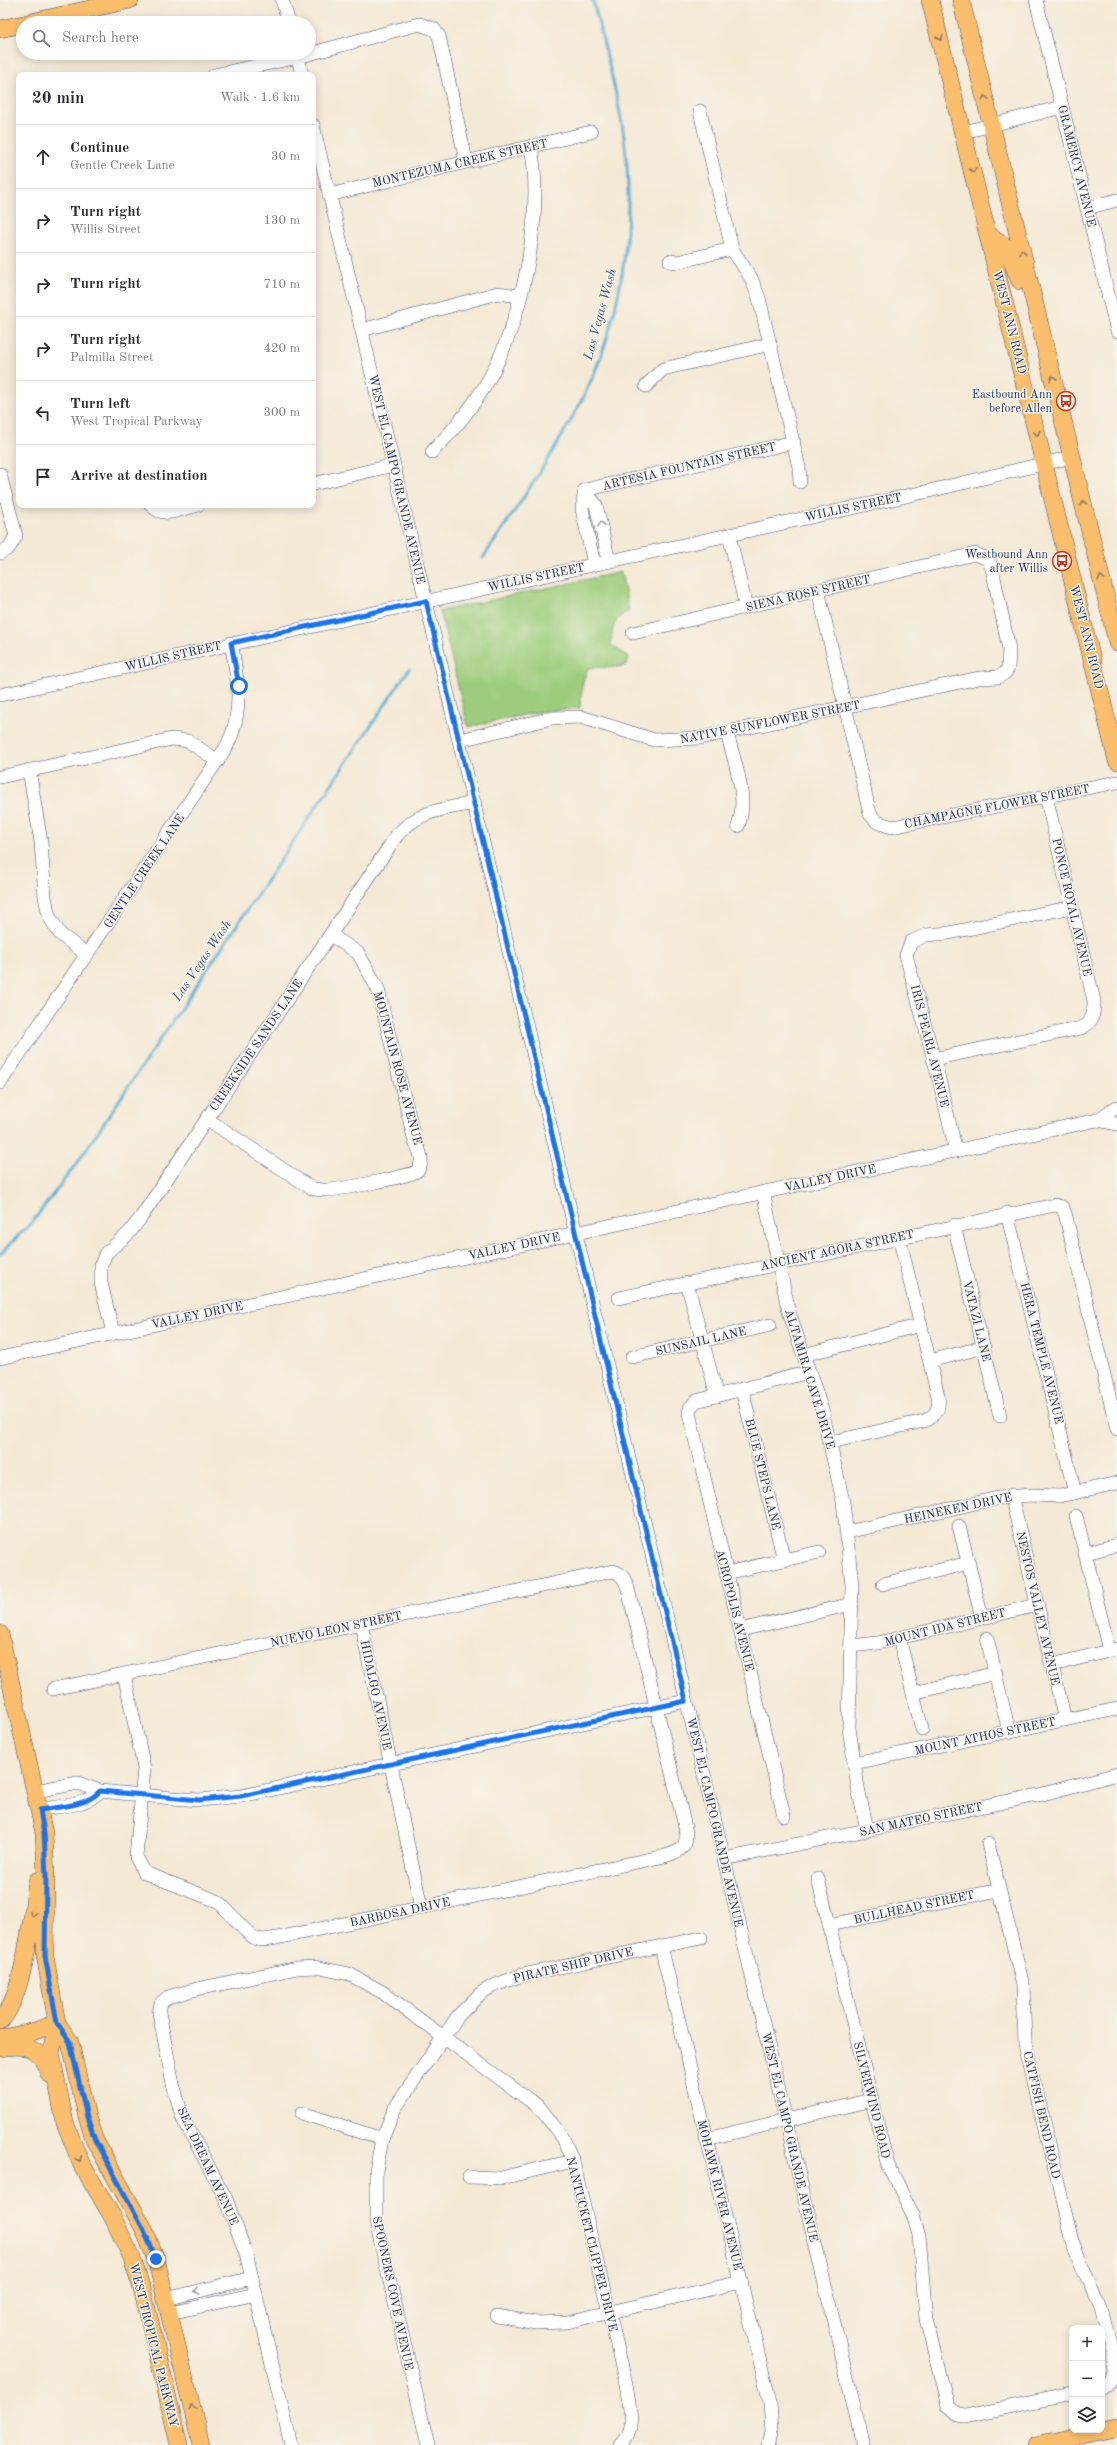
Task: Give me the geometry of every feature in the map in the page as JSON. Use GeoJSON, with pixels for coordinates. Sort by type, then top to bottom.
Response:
{"type":"FeatureCollection","features":[{"type":"Feature","properties":{"kind":"main road"},"geometry":{"type":"LineString","coordinates":[[58,16],[130,0]]}},
{"type":"Feature","properties":{"kind":"main road","name":"WEST ANN ROAD"},"geometry":{"type":"LineString","coordinates":[[930,0],[964,132],[1117,761]]}},
{"type":"Feature","properties":{"kind":"main road"},"geometry":{"type":"LineString","coordinates":[[961,0],[1117,643]]}},
{"type":"Feature","properties":{"kind":"main road"},"geometry":{"type":"LineString","coordinates":[[0,29],[16,26]]}},
{"type":"Feature","properties":{"kind":"main road"},"geometry":{"type":"LineString","coordinates":[[989,235],[1000,241],[1008,252],[1044,343]]}},
{"type":"Feature","properties":{"kind":"main road","name":"WEST TROPICAL PARKWAY"},"geometry":{"type":"LineString","coordinates":[[0,1634],[3,1664],[36,1791],[44,1833],[46,1876],[45,1956],[57,2023],[51,2053],[65,2123],[81,2163],[121,2234],[132,2258],[148,2311],[179,2445]]}},
{"type":"Feature","properties":{"kind":"main road"},"geometry":{"type":"LineString","coordinates":[[0,2021],[11,2006],[30,1936],[44,1833]]}},
{"type":"Feature","properties":{"kind":"main road"},"geometry":{"type":"LineString","coordinates":[[0,2029],[41,2020],[57,2023]]}},
{"type":"Feature","properties":{"kind":"main road"},"geometry":{"type":"LineString","coordinates":[[0,2039],[35,2031],[57,2023]]}},
{"type":"Feature","properties":{"kind":"main road","name":"WEST TROPICAL PARKWAY"},"geometry":{"type":"LineString","coordinates":[[57,2023],[70,2042],[87,2117],[95,2140],[143,2228],[156,2259],[201,2445]]}},
{"type":"Feature","properties":{"kind":"main road"},"geometry":{"type":"LineString","coordinates":[[0,2048],[20,2046],[40,2054],[65,2123]]}},
{"type":"Feature","properties":{"kind":"main road"},"geometry":{"type":"LineString","coordinates":[[1036,2445],[1117,2428]]}},
{"type":"Feature","properties":{"kind":"street"},"geometry":{"type":"LineString","coordinates":[[282,0],[287,16]]}},
{"type":"Feature","properties":{"kind":"street","name":"GRAMERCY AVENUE"},"geometry":{"type":"LineString","coordinates":[[1036,0],[1117,331]]}},
{"type":"Feature","properties":{"kind":"street"},"geometry":{"type":"LineString","coordinates":[[316,50],[419,24],[434,29],[440,40],[466,161]]}},
{"type":"Feature","properties":{"kind":"street"},"geometry":{"type":"LineString","coordinates":[[226,72],[276,60]]}},
{"type":"Feature","properties":{"kind":"street"},"geometry":{"type":"LineString","coordinates":[[298,60],[301,72]]}},
{"type":"Feature","properties":{"kind":"street"},"geometry":{"type":"LineString","coordinates":[[964,132],[1062,107]]}},
{"type":"Feature","properties":{"kind":"street"},"geometry":{"type":"LineString","coordinates":[[700,111],[732,249],[751,278],[759,298],[794,442],[799,467],[800,482]]}},
{"type":"Feature","properties":{"kind":"street","name":"MONTEZUMA CREEK STREET"},"geometry":{"type":"LineString","coordinates":[[329,195],[591,132]]}},
{"type":"Feature","properties":{"kind":"street","name":"WEST EL CAMPO GRANDE AVENUE"},"geometry":{"type":"LineString","coordinates":[[316,138],[475,803],[575,1233],[863,2445]]}},
{"type":"Feature","properties":{"kind":"street"},"geometry":{"type":"LineString","coordinates":[[432,452],[446,438],[485,386],[506,342],[525,277],[533,222],[535,169],[531,146]]}},
{"type":"Feature","properties":{"kind":"street"},"geometry":{"type":"LineString","coordinates":[[1087,208],[1117,200]]}},
{"type":"Feature","properties":{"kind":"street"},"geometry":{"type":"LineString","coordinates":[[670,261],[677,262],[732,249]]}},
{"type":"Feature","properties":{"kind":"street"},"geometry":{"type":"LineString","coordinates":[[362,330],[498,293],[520,296]]}},
{"type":"Feature","properties":{"kind":"street"},"geometry":{"type":"LineString","coordinates":[[646,386],[663,369],[770,344]]}},
{"type":"Feature","properties":{"kind":"street","name":"ARTESIA FOUNTAIN STREET"},"geometry":{"type":"LineString","coordinates":[[585,490],[794,442]]}},
{"type":"Feature","properties":{"kind":"street","name":"WILLIS STREET"},"geometry":{"type":"LineString","coordinates":[[0,695],[231,643],[610,561],[1072,457]]}},
{"type":"Feature","properties":{"kind":"street"},"geometry":{"type":"LineString","coordinates":[[316,483],[394,465]]}},
{"type":"Feature","properties":{"kind":"street"},"geometry":{"type":"LineString","coordinates":[[0,474],[10,519],[15,528],[16,536],[4,552],[0,553]]}},
{"type":"Feature","properties":{"kind":"street"},"geometry":{"type":"LineString","coordinates":[[585,490],[596,505],[610,561]]}},
{"type":"Feature","properties":{"kind":"street"},"geometry":{"type":"LineString","coordinates":[[585,490],[582,509],[594,564]]}},
{"type":"Feature","properties":{"kind":"street"},"geometry":{"type":"LineString","coordinates":[[154,508],[170,513],[188,508]]}},
{"type":"Feature","properties":{"kind":"street"},"geometry":{"type":"LineString","coordinates":[[729,534],[746,607]]}},
{"type":"Feature","properties":{"kind":"street","name":"SIENA ROSE STREET"},"geometry":{"type":"LineString","coordinates":[[633,633],[945,561],[967,554],[981,556],[988,559],[992,568],[1009,649],[1008,668]]}},
{"type":"Feature","properties":{"kind":"street"},"geometry":{"type":"LineString","coordinates":[[818,590],[846,706]]}},
{"type":"Feature","properties":{"kind":"street","name":"GENTLE CREEK LANE"},"geometry":{"type":"LineString","coordinates":[[0,1083],[218,761],[234,731],[238,714],[239,686],[231,643]]}},
{"type":"Feature","properties":{"kind":"street","name":"NATIVE SUNFLOWER STREET"},"geometry":{"type":"LineString","coordinates":[[460,740],[532,722],[567,717],[581,717],[654,740],[683,740],[727,733],[979,678],[998,677],[1005,673],[1008,668]]}},
{"type":"Feature","properties":{"kind":"street","name":"CHAMPAGNE FLOWER STREET"},"geometry":{"type":"LineString","coordinates":[[846,706],[870,814],[877,822],[892,826],[1117,782]]}},
{"type":"Feature","properties":{"kind":"street"},"geometry":{"type":"LineString","coordinates":[[727,733],[742,803],[741,817],[738,826]]}},
{"type":"Feature","properties":{"kind":"street"},"geometry":{"type":"LineString","coordinates":[[0,777],[172,739],[188,741],[218,761]]}},
{"type":"Feature","properties":{"kind":"street"},"geometry":{"type":"LineString","coordinates":[[29,770],[42,842],[45,897],[49,916],[63,937],[87,955]]}},
{"type":"Feature","properties":{"kind":"street","name":"PONCE ROYAL AVENUE"},"geometry":{"type":"LineString","coordinates":[[933,1059],[1081,1028],[1088,1025],[1092,1018],[1094,1001],[1046,796]]}},
{"type":"Feature","properties":{"kind":"street","name":"CREEKSIDE SANDS LANE"},"geometry":{"type":"LineString","coordinates":[[113,1333],[101,1283],[101,1265],[112,1246],[130,1232],[142,1216],[397,835],[406,826],[427,813],[475,803]]}},
{"type":"Feature","properties":{"kind":"street","name":"IRIS PEARL AVENUE"},"geometry":{"type":"LineString","coordinates":[[956,1151],[906,955],[911,942],[926,935],[949,934],[1072,907]]}},
{"type":"Feature","properties":{"kind":"street","name":"MOUNTAIN ROSE AVENUE"},"geometry":{"type":"LineString","coordinates":[[207,1119],[311,1188],[324,1190],[337,1189],[404,1178],[416,1171],[421,1164],[420,1151],[416,1142],[378,989],[358,954],[331,935]]}},
{"type":"Feature","properties":{"kind":"street","name":"VALLEY DRIVE"},"geometry":{"type":"LineString","coordinates":[[0,1358],[1097,1120],[1117,1107]]}},
{"type":"Feature","properties":{"kind":"street","name":"VALLEY DRIVE"},"geometry":{"type":"LineString","coordinates":[[1097,1120],[1117,1124]]}},
{"type":"Feature","properties":{"kind":"street","name":"ALTAMIRA CAVE DRIVE"},"geometry":{"type":"LineString","coordinates":[[764,1192],[789,1312],[831,1442],[847,1532],[852,1604],[848,1706],[854,1763],[867,1829]]}},
{"type":"Feature","properties":{"kind":"street","name":"ANCIENT AGORA STREET"},"geometry":{"type":"LineString","coordinates":[[619,1298],[1007,1213],[1055,1205],[1062,1207],[1065,1213],[1117,1429]]}},
{"type":"Feature","properties":{"kind":"street","name":"HERA TEMPLE AVENUE"},"geometry":{"type":"LineString","coordinates":[[1007,1213],[1076,1493]]}},
{"type":"Feature","properties":{"kind":"street","name":"VATAZI LANE"},"geometry":{"type":"LineString","coordinates":[[954,1225],[1000,1416]]}},
{"type":"Feature","properties":{"kind":"street"},"geometry":{"type":"LineString","coordinates":[[831,1442],[924,1421],[935,1415],[938,1409],[938,1396],[899,1237]]}},
{"type":"Feature","properties":{"kind":"street"},"geometry":{"type":"LineString","coordinates":[[687,1283],[717,1396],[809,1372]]}},
{"type":"Feature","properties":{"kind":"street","name":"SUNSAIL LANE"},"geometry":{"type":"LineString","coordinates":[[632,1357],[770,1325]]}},
{"type":"Feature","properties":{"kind":"street"},"geometry":{"type":"LineString","coordinates":[[803,1355],[921,1325]]}},
{"type":"Feature","properties":{"kind":"street"},"geometry":{"type":"LineString","coordinates":[[930,1361],[984,1347]]}},
{"type":"Feature","properties":{"kind":"street","name":"BLUE STEPS LANE"},"geometry":{"type":"LineString","coordinates":[[742,1389],[784,1560]]}},
{"type":"Feature","properties":{"kind":"street","name":"ACROPOLIS AVENUE"},"geometry":{"type":"LineString","coordinates":[[717,1396],[692,1404],[689,1413],[784,1816]]}},
{"type":"Feature","properties":{"kind":"street","name":"HEINEKEN DRIVE"},"geometry":{"type":"LineString","coordinates":[[847,1532],[1011,1495],[1060,1496],[1117,1483]]}},
{"type":"Feature","properties":{"kind":"street","name":"NESTOS VALLEY AVENUE"},"geometry":{"type":"LineString","coordinates":[[1011,1495],[1065,1720]]}},
{"type":"Feature","properties":{"kind":"street"},"geometry":{"type":"LineString","coordinates":[[1052,1665],[1113,1650],[1076,1516]]}},
{"type":"Feature","properties":{"kind":"street"},"geometry":{"type":"LineString","coordinates":[[959,1526],[982,1618]]}},
{"type":"Feature","properties":{"kind":"street"},"geometry":{"type":"LineString","coordinates":[[1086,1553],[1117,1545]]}},
{"type":"Feature","properties":{"kind":"street"},"geometry":{"type":"LineString","coordinates":[[726,1573],[819,1552]]}},
{"type":"Feature","properties":{"kind":"street"},"geometry":{"type":"LineString","coordinates":[[882,1584],[969,1563]]}},
{"type":"Feature","properties":{"kind":"street","name":"NUEVO LEON STREET"},"geometry":{"type":"LineString","coordinates":[[53,1689],[606,1572],[619,1573],[625,1580],[656,1708]]}},
{"type":"Feature","properties":{"kind":"street"},"geometry":{"type":"LineString","coordinates":[[740,1630],[852,1604]]}},
{"type":"Feature","properties":{"kind":"street","name":"MOUNT IDA STREET"},"geometry":{"type":"LineString","coordinates":[[851,1646],[871,1644],[899,1638],[1037,1605]]}},
{"type":"Feature","properties":{"kind":"street","name":"HIDALGO AVENUE"},"geometry":{"type":"LineString","coordinates":[[361,1624],[421,1907]]}},
{"type":"Feature","properties":{"kind":"street"},"geometry":{"type":"LineString","coordinates":[[899,1638],[922,1729]]}},
{"type":"Feature","properties":{"kind":"street"},"geometry":{"type":"LineString","coordinates":[[987,1638],[1009,1732]]}},
{"type":"Feature","properties":{"kind":"street"},"geometry":{"type":"LineString","coordinates":[[913,1693],[996,1673]]}},
{"type":"Feature","properties":{"kind":"street"},"geometry":{"type":"LineString","coordinates":[[124,1674],[142,1758],[142,1794]]}},
{"type":"Feature","properties":{"kind":"street"},"geometry":{"type":"LineString","coordinates":[[36,1791],[84,1784],[100,1791],[192,1800],[220,1799],[686,1701]]}},
{"type":"Feature","properties":{"kind":"street","name":"BARBOSA DRIVE"},"geometry":{"type":"LineString","coordinates":[[142,1794],[136,1857],[145,1873],[217,1901],[256,1938],[264,1940],[677,1853],[683,1848],[686,1842],[684,1823],[656,1708]]}},
{"type":"Feature","properties":{"kind":"street","name":"MOUNT ATHOS STREET"},"geometry":{"type":"LineString","coordinates":[[854,1763],[1117,1709]]}},
{"type":"Feature","properties":{"kind":"street","name":"SAN MATEO STREET"},"geometry":{"type":"LineString","coordinates":[[724,1860],[867,1829],[1043,1794],[1117,1774]]}},
{"type":"Feature","properties":{"kind":"street"},"geometry":{"type":"LineString","coordinates":[[71,1785],[74,1804]]}},
{"type":"Feature","properties":{"kind":"street"},"geometry":{"type":"LineString","coordinates":[[40,1810],[88,1801],[100,1791]]}},
{"type":"Feature","properties":{"kind":"street","name":"CATFISH BEND ROAD"},"geometry":{"type":"LineString","coordinates":[[988,1844],[1023,1985],[1027,2056],[1072,2240],[1106,2328],[1115,2367],[1115,2374],[1107,2384]]}},
{"type":"Feature","properties":{"kind":"street","name":"SILVERWIND ROAD"},"geometry":{"type":"LineString","coordinates":[[818,1879],[887,2162],[913,2215],[919,2235],[926,2319],[944,2396],[952,2411],[958,2415],[966,2416],[1069,2395]]}},
{"type":"Feature","properties":{"kind":"street","name":"BULLHEAD STREET"},"geometry":{"type":"LineString","coordinates":[[829,1925],[999,1890]]}},
{"type":"Feature","properties":{"kind":"street","name":"PIRATE SHIP DRIVE"},"geometry":{"type":"LineString","coordinates":[[444,2037],[469,2004],[493,1986],[522,1975],[701,1938]]}},
{"type":"Feature","properties":{"kind":"street","name":"MOHAWK RIVER AVENUE"},"geometry":{"type":"LineString","coordinates":[[661,1946],[770,2403],[772,2432],[769,2444]]}},
{"type":"Feature","properties":{"kind":"street","name":"NANTUCKET CLIPPER DRIVE"},"geometry":{"type":"LineString","coordinates":[[162,2003],[178,1994],[272,1972],[297,1968],[332,1970],[349,1974],[366,1981],[540,2108],[563,2138],[573,2161],[610,2312],[626,2384],[630,2422],[630,2435],[620,2445]]}},
{"type":"Feature","properties":{"kind":"street","name":"SEA DREAM AVENUE"},"geometry":{"type":"LineString","coordinates":[[162,2003],[159,2013],[161,2026],[178,2104],[190,2132],[226,2199],[241,2239],[256,2294],[291,2445]]}},
{"type":"Feature","properties":{"kind":"street","name":"SPOONERS COVE AVENUE"},"geometry":{"type":"LineString","coordinates":[[428,2445],[376,2222],[374,2188],[382,2139],[404,2093],[444,2037]]}},
{"type":"Feature","properties":{"kind":"street"},"geometry":{"type":"LineString","coordinates":[[706,2139],[872,2100]]}},
{"type":"Feature","properties":{"kind":"street"},"geometry":{"type":"LineString","coordinates":[[302,2113],[382,2139]]}},
{"type":"Feature","properties":{"kind":"street"},"geometry":{"type":"LineString","coordinates":[[469,2177],[501,2178],[573,2161]]}},
{"type":"Feature","properties":{"kind":"street"},"geometry":{"type":"LineString","coordinates":[[148,2311],[168,2306],[217,2286],[252,2278]]}},
{"type":"Feature","properties":{"kind":"street"},"geometry":{"type":"LineString","coordinates":[[497,2316],[536,2323],[552,2323],[610,2312],[741,2282]]}},
{"type":"Feature","properties":{"kind":"street"},"geometry":{"type":"LineString","coordinates":[[217,2286],[221,2301]]}},
{"type":"Feature","properties":{"kind":"street"},"geometry":{"type":"LineString","coordinates":[[168,2306],[221,2301],[256,2294]]}},
{"type":"Feature","properties":{"kind":"green space"},"geometry":{"type":"Polygon","coordinates":[[[621,572],[629,611],[620,617],[614,625],[611,645],[629,657],[627,665],[617,667],[588,668],[583,681],[580,708],[543,711],[468,727],[440,611],[621,572]]]}},
{"type":"Feature","properties":{"kind":"waterway","name":"Las Vegas Wash"},"geometry":{"type":"LineString","coordinates":[[483,558],[544,466],[577,409],[605,344],[615,309],[622,273],[626,237],[628,201],[627,165],[617,97],[593,0]]}},
{"type":"Feature","properties":{"kind":"waterway","name":"Las Vegas Wash"},"geometry":{"type":"LineString","coordinates":[[0,1254],[33,1221],[77,1163],[409,669]]}},
{"type":"Feature","properties":{"kind":"place","name":"Eastbound Ann before Allen"},"geometry":{"type":"Point","coordinates":[1066,401]}},
{"type":"Feature","properties":{"kind":"place","name":"Westbound Ann after Willis"},"geometry":{"type":"Point","coordinates":[1062,561]}},
{"type":"Feature","properties":{"kind":"route"},"geometry":{"type":"LineString","coordinates":[[156,2259],[143,2228],[95,2140],[87,2117],[70,2042],[57,2023],[45,1956],[46,1876],[44,1833],[40,1810],[82,1803],[94,1798],[100,1791],[199,1800],[241,1796],[686,1701],[475,803],[426,601],[231,643],[239,686]]}}]}
